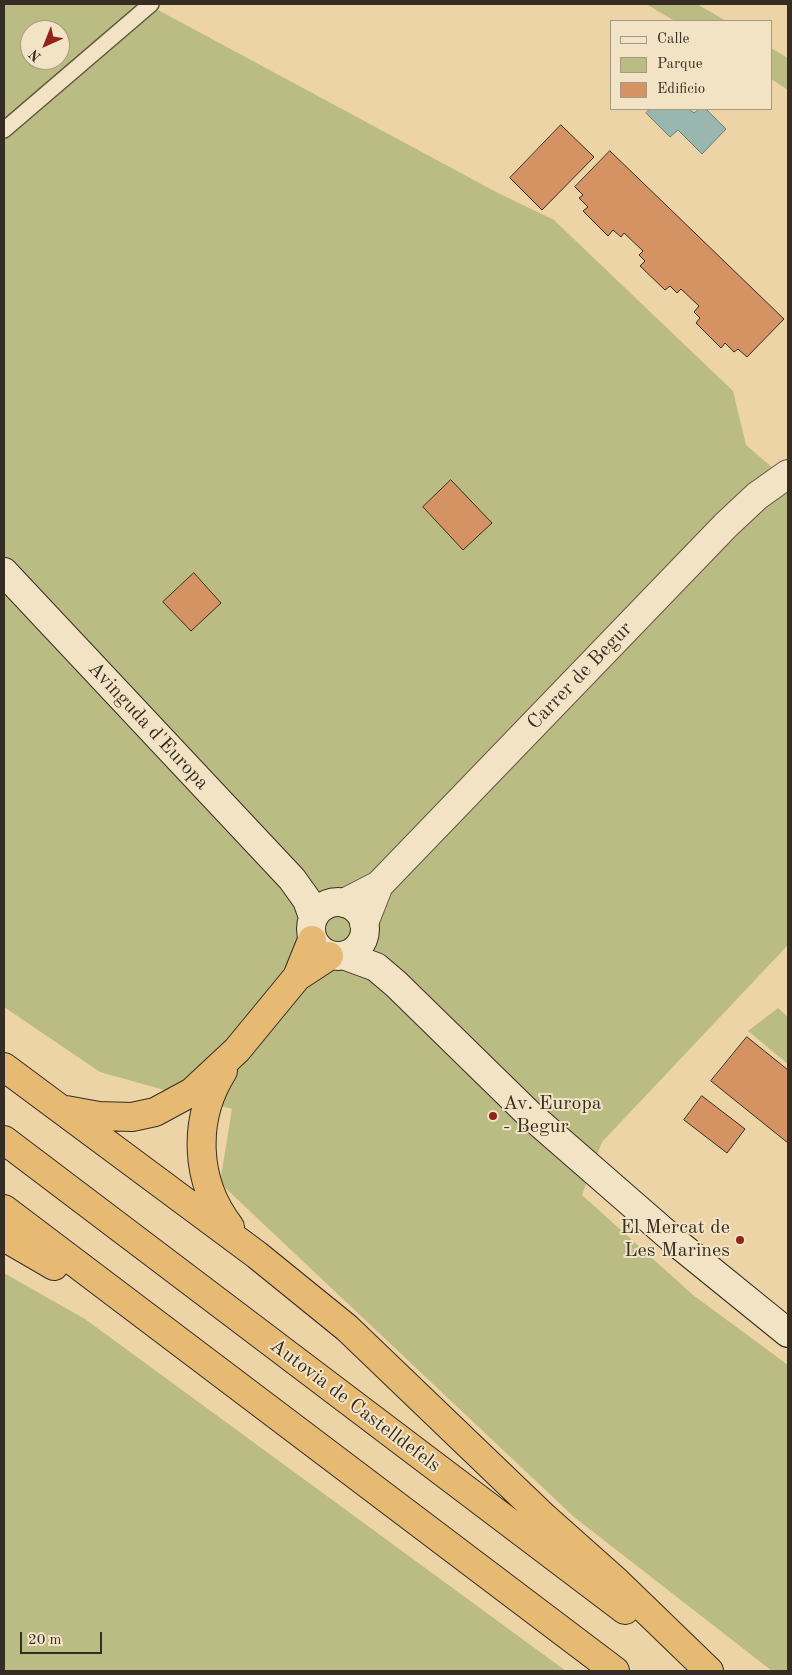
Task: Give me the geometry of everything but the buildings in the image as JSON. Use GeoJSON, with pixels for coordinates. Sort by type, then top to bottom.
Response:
{"type":"FeatureCollection","features":[{"type":"Feature","properties":{"kind":"highway"},"geometry":{"type":"LineString","coordinates":[[62,1109],[99,1116],[132,1116],[155,1112],[192,1092],[236,1050],[297,977],[329,929]]}},
{"type":"Feature","properties":{"kind":"highway"},"geometry":{"type":"LineString","coordinates":[[236,1050],[218,1079],[206,1106],[201,1149],[207,1188],[219,1214],[235,1234],[257,1255]]}},
{"type":"Feature","properties":{"kind":"highway"},"geometry":{"type":"LineString","coordinates":[[4,1067],[257,1255],[347,1328],[544,1517],[617,1582],[710,1671]]}},
{"type":"Feature","properties":{"kind":"highway","name":"Autovia de Castelldefels"},"geometry":{"type":"LineString","coordinates":[[4,1140],[706,1671]]}},
{"type":"Feature","properties":{"kind":"highway"},"geometry":{"type":"LineString","coordinates":[[4,1209],[615,1671]]}},
{"type":"Feature","properties":{"kind":"highway"},"geometry":{"type":"LineString","coordinates":[[4,1237],[161,1329]]}},
{"type":"Feature","properties":{"kind":"street","name":"Carrer de Begur"},"geometry":{"type":"LineString","coordinates":[[379,885],[358,948],[329,929],[379,885],[726,525],[757,496],[788,474]]}},
{"type":"Feature","properties":{"kind":"street","name":"Avinguda d'Europa"},"geometry":{"type":"LineString","coordinates":[[4,572],[292,879],[329,929],[396,984],[529,1114],[677,1242],[788,1333]]}},
{"type":"Feature","properties":{"kind":"street","name":"Avinguda d'Europa"},"geometry":{"type":"LineString","coordinates":[[329,929],[357,910],[370,946],[396,984]]}},
{"type":"Feature","properties":{"kind":"lane"},"geometry":{"type":"LineString","coordinates":[[4,130],[151,4]]}},
{"type":"Feature","properties":{"kind":"green space"},"geometry":{"type":"Polygon","coordinates":[[[4,4],[147,4],[498,193],[554,220],[733,391],[746,445],[788,481],[788,945],[602,1142],[582,1195],[693,1295],[788,1365],[788,1671],[772,1671],[574,1517],[220,1183],[232,1109],[100,1072],[4,1007],[4,4]]]}},
{"type":"Feature","properties":{"kind":"green space"},"geometry":{"type":"Polygon","coordinates":[[[646,4],[697,4],[724,20],[673,20],[646,4]]]}},
{"type":"Feature","properties":{"kind":"green space"},"geometry":{"type":"Polygon","coordinates":[[[772,49],[788,58],[788,90],[772,80],[772,49]]]}},
{"type":"Feature","properties":{"kind":"green space"},"geometry":{"type":"Polygon","coordinates":[[[778,1008],[788,1017],[788,1064],[748,1031],[778,1008]]]}},
{"type":"Feature","properties":{"kind":"green space"},"geometry":{"type":"Polygon","coordinates":[[[4,1273],[85,1319],[566,1671],[4,1671],[4,1273]]]}},
{"type":"Feature","properties":{"kind":"water"},"geometry":{"type":"Polygon","coordinates":[[[649,110],[690,110],[694,113],[698,110],[707,110],[726,129],[702,154],[678,130],[670,137],[646,113],[649,110]]]}},
{"type":"Feature","properties":{"kind":"place","name":"Av. Europa - Begur"},"geometry":{"type":"Point","coordinates":[493,1116]}},
{"type":"Feature","properties":{"kind":"place","name":"El Mercat de Les Marines"},"geometry":{"type":"Point","coordinates":[740,1240]}}]}
